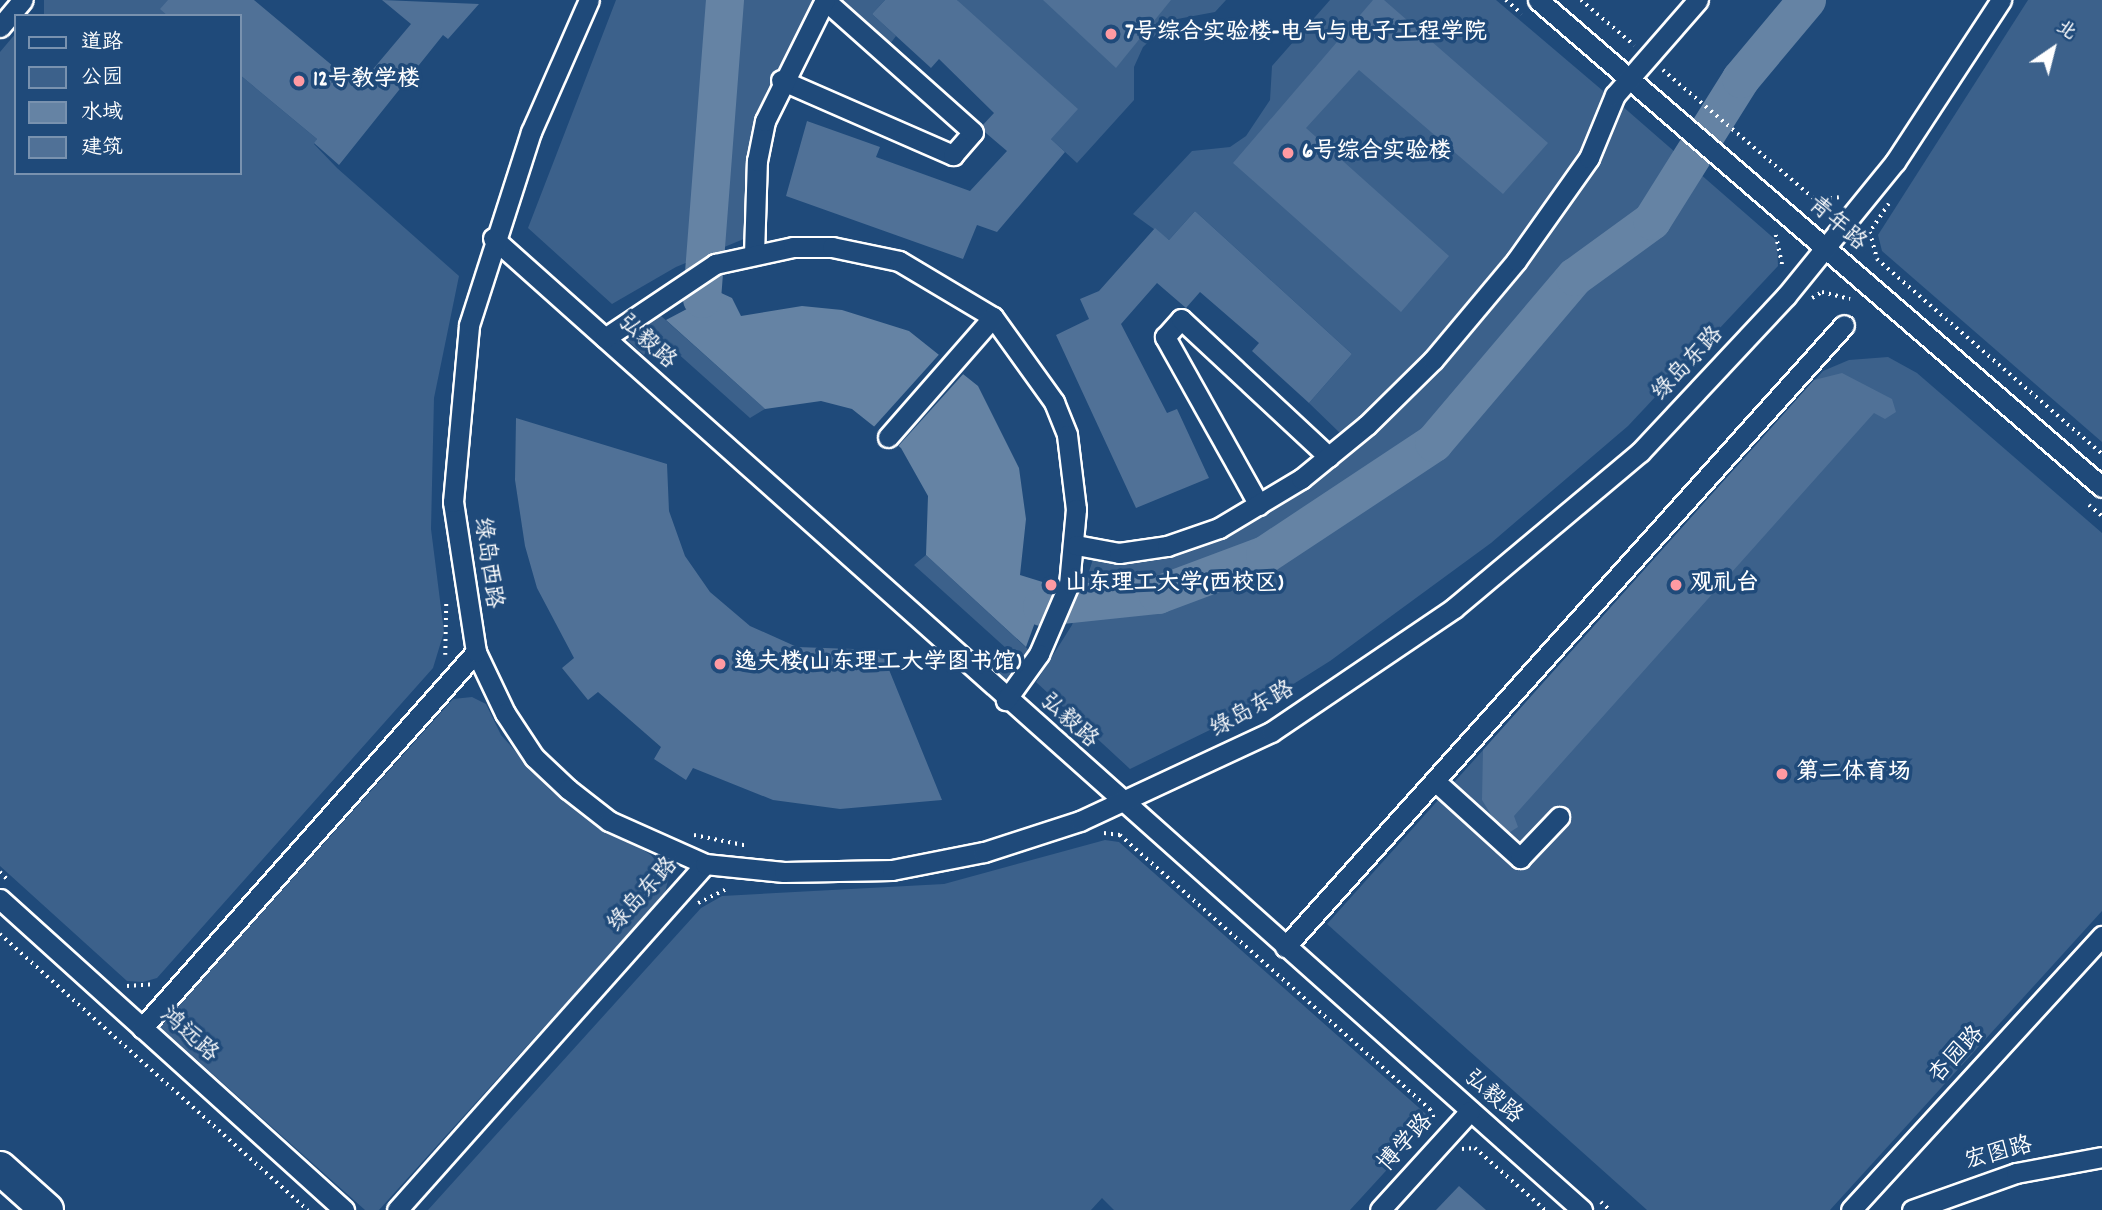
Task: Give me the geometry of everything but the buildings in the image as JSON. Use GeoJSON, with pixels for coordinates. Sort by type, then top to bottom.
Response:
{"type":"FeatureCollection","features":[{"type":"Feature","properties":{"kind":"main road"},"geometry":{"type":"LineString","coordinates":[[0,1168],[47,1210]]}},
{"type":"Feature","properties":{"kind":"street"},"geometry":{"type":"LineString","coordinates":[[0,27],[23,0]]}},
{"type":"Feature","properties":{"kind":"street","name":"绿岛西路"},"geometry":{"type":"LineString","coordinates":[[589,0],[493,238],[469,325],[454,463],[462,593],[476,652],[505,713],[534,757],[568,789],[609,821],[705,864]]}},
{"type":"Feature","properties":{"kind":"street"},"geometry":{"type":"LineString","coordinates":[[754,254],[757,161],[781,80],[825,0],[973,132],[953,155],[781,80]]}},
{"type":"Feature","properties":{"kind":"street","name":"青年路"},"geometry":{"type":"LineString","coordinates":[[1538,0],[2102,487]]}},
{"type":"Feature","properties":{"kind":"street"},"geometry":{"type":"LineString","coordinates":[[1076,545],[1119,553],[1167,546],[1259,505],[1329,457],[1410,384],[1516,261],[1589,158],[1628,78],[1698,0]]}},
{"type":"Feature","properties":{"kind":"street","name":"绿岛东路"},"geometry":{"type":"LineString","coordinates":[[397,1210],[705,864],[784,872],[892,870],[984,852],[1121,803],[1271,732],[1355,680],[1465,599],[1640,452],[1826,249],[1895,163],[2001,0]]}},
{"type":"Feature","properties":{"kind":"street","name":"弘毅路"},"geometry":{"type":"LineString","coordinates":[[493,238],[1121,803],[1470,1111],[1585,1201]]}},
{"type":"Feature","properties":{"kind":"street"},"geometry":{"type":"LineString","coordinates":[[605,338],[680,283],[715,264],[754,254],[832,247],[899,261],[963,293],[993,317],[1036,371],[1067,435],[1076,545],[1069,584],[1056,621],[1006,700]]}},
{"type":"Feature","properties":{"kind":"street"},"geometry":{"type":"LineString","coordinates":[[888,438],[993,317]]}},
{"type":"Feature","properties":{"kind":"street"},"geometry":{"type":"LineString","coordinates":[[1259,505],[1165,337],[1181,320],[1329,457]]}},
{"type":"Feature","properties":{"kind":"street"},"geometry":{"type":"LineString","coordinates":[[1285,947],[1844,326]]}},
{"type":"Feature","properties":{"kind":"street"},"geometry":{"type":"LineString","coordinates":[[142,1028],[476,652]]}},
{"type":"Feature","properties":{"kind":"street"},"geometry":{"type":"LineString","coordinates":[[1435,781],[1520,858],[1559,817]]}},
{"type":"Feature","properties":{"kind":"street","name":"鸿远路"},"geometry":{"type":"LineString","coordinates":[[0,899],[344,1210]]}},
{"type":"Feature","properties":{"kind":"street","name":"杏园路"},"geometry":{"type":"LineString","coordinates":[[1850,1210],[2102,936]]}},
{"type":"Feature","properties":{"kind":"street","name":"博学路"},"geometry":{"type":"LineString","coordinates":[[1380,1210],[1470,1111]]}},
{"type":"Feature","properties":{"kind":"street","name":"宏图路"},"geometry":{"type":"LineString","coordinates":[[1912,1210],[2016,1173],[2102,1157]]}},
{"type":"Feature","properties":{"kind":"path"},"geometry":{"type":"LineString","coordinates":[[1705,106],[1816,200],[1845,194]]}},
{"type":"Feature","properties":{"kind":"path"},"geometry":{"type":"LineString","coordinates":[[1893,199],[1870,232],[1877,259],[2102,454]]}},
{"type":"Feature","properties":{"kind":"path"},"geometry":{"type":"LineString","coordinates":[[1768,228],[1778,236],[1782,271]]}},
{"type":"Feature","properties":{"kind":"path"},"geometry":{"type":"LineString","coordinates":[[1805,302],[1833,293],[1861,307]]}},
{"type":"Feature","properties":{"kind":"path"},"geometry":{"type":"LineString","coordinates":[[2081,498],[2102,516]]}},
{"type":"Feature","properties":{"kind":"path"},"geometry":{"type":"LineString","coordinates":[[439,667],[448,626],[445,590]]}},
{"type":"Feature","properties":{"kind":"path"},"geometry":{"type":"LineString","coordinates":[[691,834],[761,848]]}},
{"type":"Feature","properties":{"kind":"path"},"geometry":{"type":"LineString","coordinates":[[1093,837],[1119,835],[1430,1109],[1435,1129]]}},
{"type":"Feature","properties":{"kind":"path"},"geometry":{"type":"LineString","coordinates":[[0,872],[21,891]]}},
{"type":"Feature","properties":{"kind":"path"},"geometry":{"type":"LineString","coordinates":[[688,914],[740,884]]}},
{"type":"Feature","properties":{"kind":"path"},"geometry":{"type":"LineString","coordinates":[[0,934],[308,1210]]}},
{"type":"Feature","properties":{"kind":"path"},"geometry":{"type":"LineString","coordinates":[[124,985],[141,989],[160,982]]}},
{"type":"Feature","properties":{"kind":"path"},"geometry":{"type":"LineString","coordinates":[[1457,1151],[1475,1148],[1545,1210]]}},
{"type":"Feature","properties":{"kind":"path"},"geometry":{"type":"LineString","coordinates":[[1585,1201],[1610,1210]]}},
{"type":"Feature","properties":{"kind":"green space"},"geometry":{"type":"Polygon","coordinates":[[[44,0],[168,0],[168,14],[44,14],[44,0]]]}},
{"type":"Feature","properties":{"kind":"green space"},"geometry":{"type":"Polygon","coordinates":[[[616,0],[816,0],[766,92],[749,156],[751,236],[676,267],[612,304],[528,228],[616,0]]]}},
{"type":"Feature","properties":{"kind":"green space"},"geometry":{"type":"Polygon","coordinates":[[[842,0],[885,0],[872,14],[896,36],[890,44],[842,0]]]}},
{"type":"Feature","properties":{"kind":"green space"},"geometry":{"type":"Polygon","coordinates":[[[957,0],[1226,0],[1215,12],[1172,20],[1143,47],[1134,67],[1134,100],[1077,163],[1051,139],[957,0]]]}},
{"type":"Feature","properties":{"kind":"green space"},"geometry":{"type":"Polygon","coordinates":[[[1330,0],[1496,0],[1609,96],[1584,151],[1473,305],[1385,399],[1341,434],[1309,403],[1352,354],[1195,211],[1169,240],[1133,214],[1192,151],[1230,147],[1246,136],[1270,100],[1272,66],[1330,0]]]}},
{"type":"Feature","properties":{"kind":"green space"},"geometry":{"type":"Polygon","coordinates":[[[2028,0],[2102,0],[2102,442],[1882,251],[1878,235],[2028,0]]]}},
{"type":"Feature","properties":{"kind":"green space"},"geometry":{"type":"Polygon","coordinates":[[[14,35],[14,175],[242,175],[242,77],[317,139],[314,144],[337,168],[459,276],[434,398],[431,529],[444,632],[433,668],[157,978],[143,982],[127,981],[0,866],[0,52],[14,35]]]}},
{"type":"Feature","properties":{"kind":"green space"},"geometry":{"type":"Polygon","coordinates":[[[1621,105],[1777,241],[1778,266],[1628,426],[1491,543],[1330,661],[1257,707],[1130,769],[1036,682],[1072,625],[1093,559],[1120,562],[1279,501],[1507,282],[1559,218],[1621,105]]]}},
{"type":"Feature","properties":{"kind":"green space"},"geometry":{"type":"Polygon","coordinates":[[[660,315],[765,409],[750,418],[656,334],[644,355],[627,340],[660,315]]]}},
{"type":"Feature","properties":{"kind":"green space","name":"第二体育场"},"geometry":{"type":"Polygon","coordinates":[[[1888,357],[1917,373],[2102,533],[2102,911],[1830,1210],[1647,1210],[1327,924],[1823,371],[1849,360],[1888,357]]]}},
{"type":"Feature","properties":{"kind":"green space"},"geometry":{"type":"Polygon","coordinates":[[[926,555],[1032,653],[1008,685],[994,672],[1007,649],[914,565],[926,555]]]}},
{"type":"Feature","properties":{"kind":"green space"},"geometry":{"type":"Polygon","coordinates":[[[472,697],[486,704],[501,735],[551,791],[651,855],[669,876],[665,893],[379,1210],[365,1210],[160,1027],[453,699],[472,697]]]}},
{"type":"Feature","properties":{"kind":"green space"},"geometry":{"type":"Polygon","coordinates":[[[1105,840],[1119,842],[1426,1114],[1428,1125],[1350,1210],[1114,1210],[1102,1198],[1091,1210],[428,1210],[701,908],[722,896],[944,884],[1105,840]]]}},
{"type":"Feature","properties":{"kind":"water"},"geometry":{"type":"Polygon","coordinates":[[[719,292],[732,298],[741,316],[802,306],[842,310],[909,331],[978,386],[1019,468],[1026,519],[1020,575],[1049,584],[1026,647],[926,555],[928,496],[901,448],[852,409],[821,401],[765,409],[666,320],[719,292]]]}},
{"type":"Feature","properties":{"kind":"pier"},"geometry":{"type":"Polygon","coordinates":[[[944,349],[967,370],[897,448],[874,427],[944,349]]]}},
{"type":"Feature","properties":{"kind":"waterway"},"geometry":{"type":"LineString","coordinates":[[702,299],[725,0]]}},
{"type":"Feature","properties":{"kind":"waterway"},"geometry":{"type":"LineString","coordinates":[[1042,607],[1158,595],[1265,555],[1434,443],[1575,277],[1652,221],[1741,79],[1807,0]]}},
{"type":"Feature","properties":{"kind":"place","name":"7号综合实验楼-电气与电子工程学院"},"geometry":{"type":"Point","coordinates":[1111,34]}},
{"type":"Feature","properties":{"kind":"place","name":"12号教学楼"},"geometry":{"type":"Point","coordinates":[299,81]}},
{"type":"Feature","properties":{"kind":"place","name":"6号综合实验楼"},"geometry":{"type":"Point","coordinates":[1288,153]}},
{"type":"Feature","properties":{"kind":"place","name":"山东理工大学(西校区)"},"geometry":{"type":"Point","coordinates":[1051,585]}},
{"type":"Feature","properties":{"kind":"place","name":"观礼台"},"geometry":{"type":"Point","coordinates":[1676,585]}},
{"type":"Feature","properties":{"kind":"place","name":"逸夫楼(山东理工大学图书馆)"},"geometry":{"type":"Point","coordinates":[720,664]}},
{"type":"Feature","properties":{"kind":"place","name":"第二体育场"},"geometry":{"type":"Point","coordinates":[1782,774]}}]}
